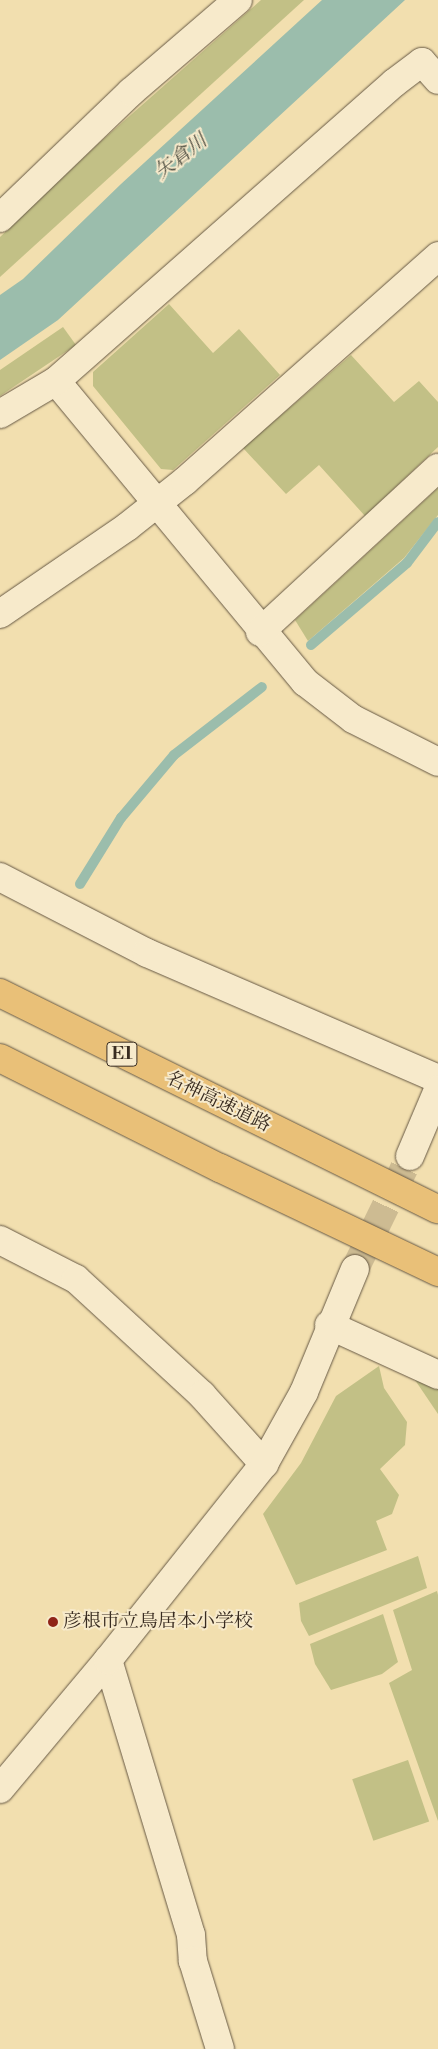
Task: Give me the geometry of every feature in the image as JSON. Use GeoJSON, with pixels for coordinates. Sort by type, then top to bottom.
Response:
{"type":"FeatureCollection","features":[{"type":"Feature","properties":{"kind":"highway","name":"名神高速道路"},"geometry":{"type":"LineString","coordinates":[[0,993],[438,1209]]}},
{"type":"Feature","properties":{"kind":"highway"},"geometry":{"type":"LineString","coordinates":[[0,1058],[220,1168],[438,1272]]}},
{"type":"Feature","properties":{"kind":"street"},"geometry":{"type":"LineString","coordinates":[[0,218],[131,92],[238,0]]}},
{"type":"Feature","properties":{"kind":"street"},"geometry":{"type":"LineString","coordinates":[[0,414],[56,381],[394,83],[422,62],[438,80]]}},
{"type":"Feature","properties":{"kind":"street"},"geometry":{"type":"LineString","coordinates":[[0,614],[157,503],[438,256]]}},
{"type":"Feature","properties":{"kind":"street"},"geometry":{"type":"LineString","coordinates":[[56,381],[260,632],[304,682],[353,718],[438,762]]}},
{"type":"Feature","properties":{"kind":"street"},"geometry":{"type":"LineString","coordinates":[[260,632],[438,468]]}},
{"type":"Feature","properties":{"kind":"street"},"geometry":{"type":"LineString","coordinates":[[0,877],[146,953],[438,1079]]}},
{"type":"Feature","properties":{"kind":"street"},"geometry":{"type":"LineString","coordinates":[[410,1156],[438,1090]]}},
{"type":"Feature","properties":{"kind":"street"},"geometry":{"type":"LineString","coordinates":[[0,1240],[76,1279],[202,1395],[264,1464]]}},
{"type":"Feature","properties":{"kind":"street"},"geometry":{"type":"LineString","coordinates":[[0,1789],[108,1660],[264,1464],[297,1407],[329,1325],[355,1269]]}},
{"type":"Feature","properties":{"kind":"street"},"geometry":{"type":"LineString","coordinates":[[329,1325],[438,1374]]}},
{"type":"Feature","properties":{"kind":"street"},"geometry":{"type":"LineString","coordinates":[[108,1660],[117,1680],[191,1935],[193,1961],[220,2049]]}},
{"type":"Feature","properties":{"kind":"shaded area"},"geometry":{"type":"Polygon","coordinates":[[[261,0],[304,0],[0,277],[0,237],[99,143],[261,0]]]}},
{"type":"Feature","properties":{"kind":"shaded area"},"geometry":{"type":"Polygon","coordinates":[[[169,304],[213,353],[239,329],[280,375],[173,470],[161,469],[93,386],[93,372],[169,304]]]}},
{"type":"Feature","properties":{"kind":"shaded area"},"geometry":{"type":"Polygon","coordinates":[[[63,327],[76,345],[0,396],[0,370],[63,327]]]}},
{"type":"Feature","properties":{"kind":"shaded area"},"geometry":{"type":"Polygon","coordinates":[[[351,355],[394,402],[419,381],[438,402],[438,447],[365,516],[319,465],[286,494],[243,448],[351,355]]]}},
{"type":"Feature","properties":{"kind":"shaded area"},"geometry":{"type":"Polygon","coordinates":[[[438,488],[438,515],[404,558],[308,641],[295,620],[438,488]]]}},
{"type":"Feature","properties":{"kind":"shaded area"},"geometry":{"type":"Polygon","coordinates":[[[379,1366],[384,1388],[407,1422],[405,1445],[380,1469],[399,1495],[392,1514],[376,1521],[387,1550],[296,1585],[263,1514],[301,1463],[336,1396],[379,1366]]]}},
{"type":"Feature","properties":{"kind":"shaded area"},"geometry":{"type":"Polygon","coordinates":[[[417,1376],[438,1385],[438,1414],[415,1380],[417,1376]]]}},
{"type":"Feature","properties":{"kind":"shaded area"},"geometry":{"type":"Polygon","coordinates":[[[418,1556],[427,1588],[309,1636],[301,1621],[299,1603],[418,1556]]]}},
{"type":"Feature","properties":{"kind":"shaded area"},"geometry":{"type":"Polygon","coordinates":[[[437,1591],[438,1821],[389,1683],[412,1670],[393,1610],[437,1591]]]}},
{"type":"Feature","properties":{"kind":"shaded area"},"geometry":{"type":"Polygon","coordinates":[[[383,1614],[398,1662],[382,1674],[331,1690],[315,1664],[310,1644],[383,1614]]]}},
{"type":"Feature","properties":{"kind":"shaded area"},"geometry":{"type":"Polygon","coordinates":[[[408,1760],[429,1821],[373,1841],[352,1779],[408,1760]]]}},
{"type":"Feature","properties":{"kind":"water","name":"矢倉川"},"geometry":{"type":"Polygon","coordinates":[[[322,0],[405,0],[58,320],[0,360],[0,295],[23,279],[121,184],[322,0]]]}},
{"type":"Feature","properties":{"kind":"waterway"},"geometry":{"type":"LineString","coordinates":[[311,645],[407,563],[438,522]]}},
{"type":"Feature","properties":{"kind":"waterway"},"geometry":{"type":"LineString","coordinates":[[80,884],[121,818],[174,755],[262,687]]}},
{"type":"Feature","properties":{"kind":"tunnel"},"geometry":{"type":"LineString","coordinates":[[355,1269],[410,1156]]}},
{"type":"Feature","properties":{"kind":"place","name":"彦根市立鳥居本小学校"},"geometry":{"type":"Point","coordinates":[53,1622]}}]}
